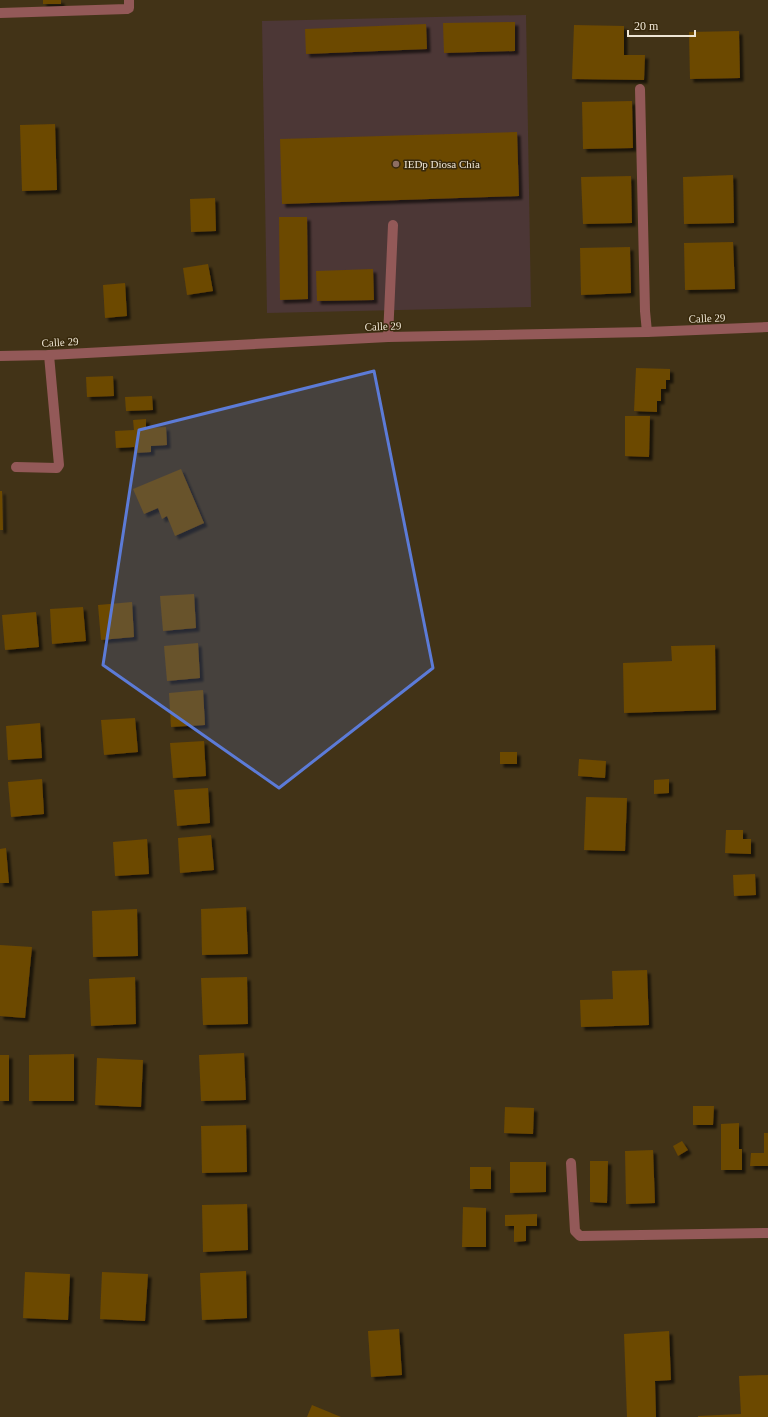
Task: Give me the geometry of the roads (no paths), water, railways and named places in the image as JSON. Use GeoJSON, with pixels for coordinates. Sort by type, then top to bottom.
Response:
{"type":"FeatureCollection","features":[{"type":"Feature","properties":{"kind":"street"},"geometry":{"type":"LineString","coordinates":[[0,13],[127,9],[129,8],[129,0]]}},
{"type":"Feature","properties":{"kind":"street"},"geometry":{"type":"LineString","coordinates":[[640,89],[645,311],[647,332]]}},
{"type":"Feature","properties":{"kind":"street"},"geometry":{"type":"LineString","coordinates":[[388,337],[393,225]]}},
{"type":"Feature","properties":{"kind":"street","name":"Calle 29"},"geometry":{"type":"LineString","coordinates":[[0,356],[49,355],[388,337],[647,332],[768,327]]}},
{"type":"Feature","properties":{"kind":"street"},"geometry":{"type":"LineString","coordinates":[[16,467],[57,468],[59,465],[49,355]]}},
{"type":"Feature","properties":{"kind":"street"},"geometry":{"type":"LineString","coordinates":[[571,1163],[575,1231],[580,1236],[768,1233]]}},
{"type":"Feature","properties":{"kind":"place","name":"IEDp Diosa Chía"},"geometry":{"type":"Point","coordinates":[396,164]}}]}
